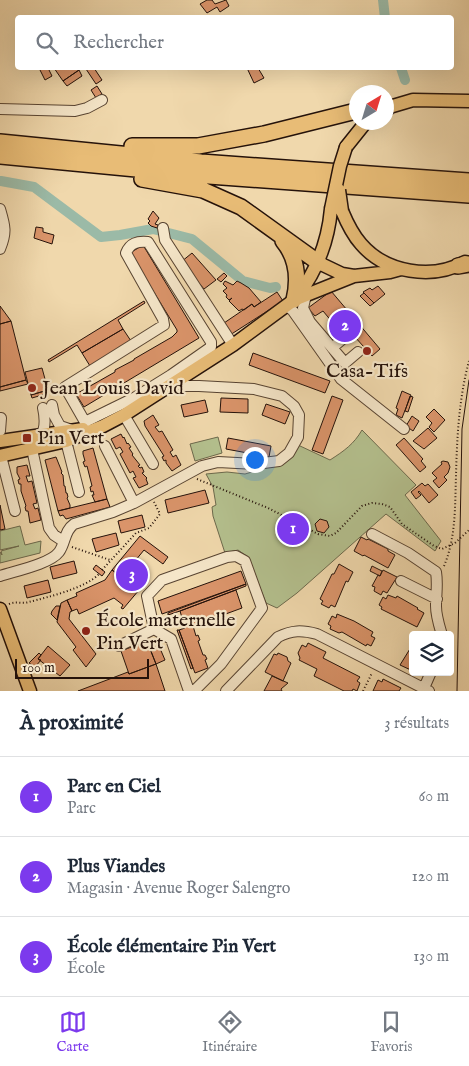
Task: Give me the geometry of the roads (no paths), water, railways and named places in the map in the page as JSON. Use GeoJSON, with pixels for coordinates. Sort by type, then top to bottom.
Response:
{"type":"FeatureCollection","features":[{"type":"Feature","properties":{"kind":"highway"},"geometry":{"type":"LineString","coordinates":[[0,142],[198,146],[264,134],[349,113]]}},
{"type":"Feature","properties":{"kind":"highway"},"geometry":{"type":"LineString","coordinates":[[18,143],[201,162],[469,181]]}},
{"type":"Feature","properties":{"kind":"highway"},"geometry":{"type":"LineString","coordinates":[[0,158],[209,176],[469,195]]}},
{"type":"Feature","properties":{"kind":"highway"},"geometry":{"type":"LineString","coordinates":[[0,158],[80,172],[156,181],[203,190],[241,207],[318,264]]}},
{"type":"Feature","properties":{"kind":"highway"},"geometry":{"type":"LineString","coordinates":[[274,230],[290,249],[296,262],[297,288],[295,303]]}},
{"type":"Feature","properties":{"kind":"main road"},"geometry":{"type":"LineString","coordinates":[[394,106],[413,100],[469,101]]}},
{"type":"Feature","properties":{"kind":"main road"},"geometry":{"type":"LineString","coordinates":[[441,101],[462,107],[469,112]]}},
{"type":"Feature","properties":{"kind":"main road"},"geometry":{"type":"LineString","coordinates":[[295,303],[318,264],[337,210],[340,166],[346,147],[360,130]]}},
{"type":"Feature","properties":{"kind":"main road"},"geometry":{"type":"LineString","coordinates":[[337,210],[362,246],[380,260],[401,269],[430,272],[465,263]]}},
{"type":"Feature","properties":{"kind":"main road"},"geometry":{"type":"LineString","coordinates":[[318,264],[342,274],[354,276],[401,269]]}},
{"type":"Feature","properties":{"kind":"main road"},"geometry":{"type":"LineString","coordinates":[[1,456],[66,441],[103,426],[124,415],[295,303],[354,276]]}},
{"type":"Feature","properties":{"kind":"main road"},"geometry":{"type":"LineString","coordinates":[[0,441],[41,436],[82,427],[103,426]]}},
{"type":"Feature","properties":{"kind":"main road"},"geometry":{"type":"LineString","coordinates":[[2,613],[30,691]]}},
{"type":"Feature","properties":{"kind":"street"},"geometry":{"type":"LineString","coordinates":[[0,110],[75,111],[87,108],[102,100]]}},
{"type":"Feature","properties":{"kind":"street"},"geometry":{"type":"LineString","coordinates":[[0,209],[5,226],[4,238],[0,249]]}},
{"type":"Feature","properties":{"kind":"street"},"geometry":{"type":"LineString","coordinates":[[163,231],[232,345]]}},
{"type":"Feature","properties":{"kind":"street"},"geometry":{"type":"LineString","coordinates":[[63,541],[49,528],[32,449],[41,436],[46,420],[47,406],[60,426],[82,427],[134,398],[211,347],[212,342],[148,242],[140,241],[128,247],[126,253],[164,324],[65,387],[82,427]]}},
{"type":"Feature","properties":{"kind":"street"},"geometry":{"type":"LineString","coordinates":[[295,303],[303,308],[310,322]]}},
{"type":"Feature","properties":{"kind":"street"},"geometry":{"type":"LineString","coordinates":[[295,303],[299,312],[345,363],[358,352]]}},
{"type":"Feature","properties":{"kind":"street"},"geometry":{"type":"LineString","coordinates":[[295,303],[341,379],[404,429]]}},
{"type":"Feature","properties":{"kind":"street"},"geometry":{"type":"LineString","coordinates":[[332,348],[345,337]]}},
{"type":"Feature","properties":{"kind":"street"},"geometry":{"type":"LineString","coordinates":[[0,576],[43,563],[58,553],[68,528],[74,524],[113,512],[134,503],[202,466],[218,462],[256,464],[279,461],[289,453],[298,437],[300,415],[294,406],[282,396],[254,390],[183,386],[176,381]]}},
{"type":"Feature","properties":{"kind":"street"},"geometry":{"type":"LineString","coordinates":[[124,415],[153,464]]}},
{"type":"Feature","properties":{"kind":"street"},"geometry":{"type":"LineString","coordinates":[[0,431],[1,418]]}},
{"type":"Feature","properties":{"kind":"street"},"geometry":{"type":"LineString","coordinates":[[66,441],[79,492]]}},
{"type":"Feature","properties":{"kind":"street"},"geometry":{"type":"LineString","coordinates":[[105,446],[134,503]]}},
{"type":"Feature","properties":{"kind":"street"},"geometry":{"type":"LineString","coordinates":[[1,456],[15,512]]}},
{"type":"Feature","properties":{"kind":"street"},"geometry":{"type":"LineString","coordinates":[[372,534],[408,553],[436,572],[438,582],[438,620],[441,631]]}},
{"type":"Feature","properties":{"kind":"street"},"geometry":{"type":"LineString","coordinates":[[189,691],[171,639],[154,628],[147,596],[162,580],[227,557],[236,556],[245,561],[262,608],[220,664],[194,691]]}},
{"type":"Feature","properties":{"kind":"street"},"geometry":{"type":"LineString","coordinates":[[401,581],[437,599]]}},
{"type":"Feature","properties":{"kind":"street"},"geometry":{"type":"LineString","coordinates":[[119,646],[154,628]]}},
{"type":"Feature","properties":{"kind":"street"},"geometry":{"type":"LineString","coordinates":[[226,691],[278,636],[286,632],[301,630],[317,634],[426,690],[430,676]]}},
{"type":"Feature","properties":{"kind":"waterway"},"geometry":{"type":"LineString","coordinates":[[383,0],[385,15]]}},
{"type":"Feature","properties":{"kind":"waterway"},"geometry":{"type":"LineString","coordinates":[[402,70],[405,80]]}},
{"type":"Feature","properties":{"kind":"waterway"},"geometry":{"type":"LineString","coordinates":[[1,181],[34,187],[101,237],[153,229],[192,239],[243,281],[270,288],[276,287]]}},
{"type":"Feature","properties":{"kind":"tram line"},"geometry":{"type":"LineString","coordinates":[[457,691],[462,429],[469,380]]}},
{"type":"Feature","properties":{"kind":"place","name":"Plus Viandes"},"geometry":{"type":"Point","coordinates":[345,326]}},
{"type":"Feature","properties":{"kind":"place","name":"Casa-Tifs"},"geometry":{"type":"Point","coordinates":[367,351]}},
{"type":"Feature","properties":{"kind":"place","name":"Jean Louis David"},"geometry":{"type":"Point","coordinates":[32,388]}},
{"type":"Feature","properties":{"kind":"place","name":"Pin Vert"},"geometry":{"type":"Point","coordinates":[27,438]}},
{"type":"Feature","properties":{"kind":"place","name":"Parc en Ciel"},"geometry":{"type":"Point","coordinates":[293,529]}},
{"type":"Feature","properties":{"kind":"place","name":"École élémentaire Pin Vert"},"geometry":{"type":"Point","coordinates":[132,575]}},
{"type":"Feature","properties":{"kind":"place","name":"École maternelle Pin Vert"},"geometry":{"type":"Point","coordinates":[86,631]}}]}
